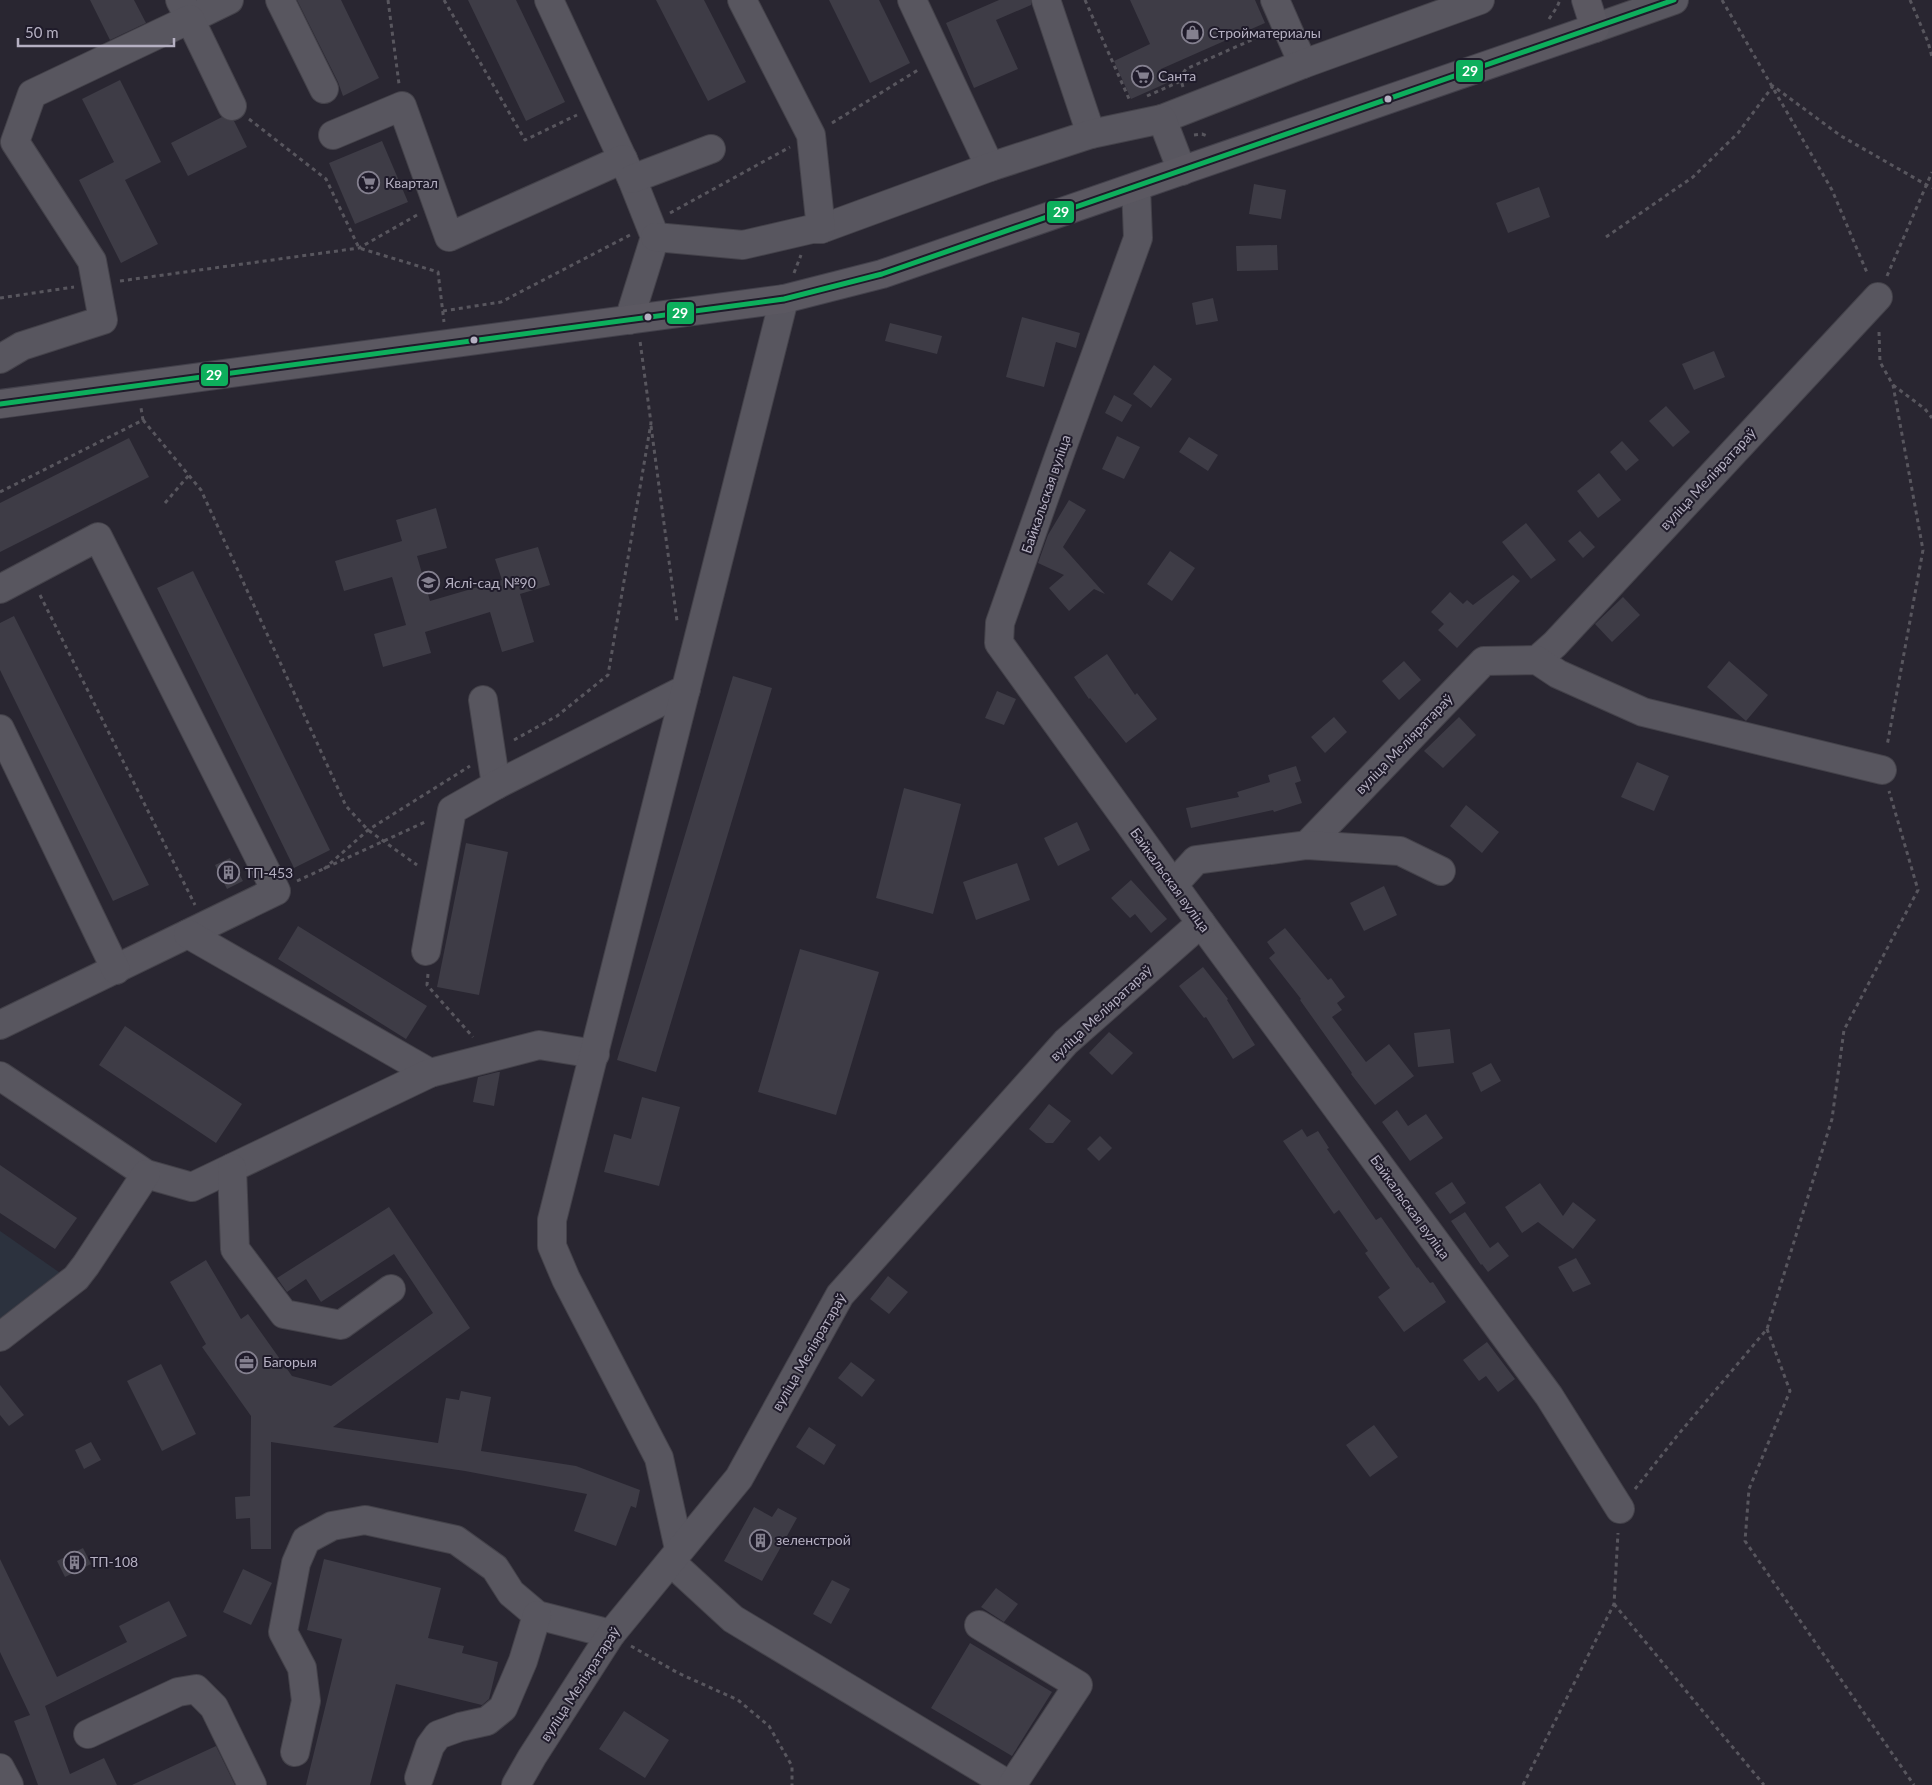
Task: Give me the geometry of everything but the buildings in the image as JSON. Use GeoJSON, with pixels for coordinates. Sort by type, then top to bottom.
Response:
{"type":"FeatureCollection","features":[{"type":"Feature","properties":{"kind":"main road"},"geometry":{"type":"LineString","coordinates":[[0,404],[784,299],[882,274],[1596,28],[1586,0]]}},
{"type":"Feature","properties":{"kind":"street"},"geometry":{"type":"LineString","coordinates":[[0,359],[22,346],[103,320],[92,261],[15,142],[32,94],[185,9],[229,0]]}},
{"type":"Feature","properties":{"kind":"street"},"geometry":{"type":"LineString","coordinates":[[280,0],[324,89]]}},
{"type":"Feature","properties":{"kind":"street"},"geometry":{"type":"LineString","coordinates":[[550,0],[628,169],[652,231],[633,320]]}},
{"type":"Feature","properties":{"kind":"street"},"geometry":{"type":"LineString","coordinates":[[742,0],[811,135],[817,229]]}},
{"type":"Feature","properties":{"kind":"street"},"geometry":{"type":"LineString","coordinates":[[912,0],[990,167]]}},
{"type":"Feature","properties":{"kind":"street"},"geometry":{"type":"LineString","coordinates":[[1046,0],[1091,134]]}},
{"type":"Feature","properties":{"kind":"street"},"geometry":{"type":"LineString","coordinates":[[1275,0],[1303,64]]}},
{"type":"Feature","properties":{"kind":"street"},"geometry":{"type":"LineString","coordinates":[[652,231],[743,246],[817,229],[990,167],[1091,134],[1162,119],[1303,64],[1480,0]]}},
{"type":"Feature","properties":{"kind":"street"},"geometry":{"type":"LineString","coordinates":[[1596,28],[1674,0]]}},
{"type":"Feature","properties":{"kind":"street"},"geometry":{"type":"LineString","coordinates":[[185,9],[232,106]]}},
{"type":"Feature","properties":{"kind":"street"},"geometry":{"type":"LineString","coordinates":[[333,135],[402,106],[449,237],[628,169],[711,149]]}},
{"type":"Feature","properties":{"kind":"street"},"geometry":{"type":"LineString","coordinates":[[1162,119],[1182,171]]}},
{"type":"Feature","properties":{"kind":"street","name":"Байкальская вуліца"},"geometry":{"type":"LineString","coordinates":[[1136,187],[1138,238],[1000,623],[999,644],[1201,923],[1549,1396],[1620,1509]]}},
{"type":"Feature","properties":{"kind":"street","name":"вуліца Меліяратараў"},"geometry":{"type":"LineString","coordinates":[[1307,845],[1484,661],[1537,660],[1556,644],[1878,297]]}},
{"type":"Feature","properties":{"kind":"street"},"geometry":{"type":"LineString","coordinates":[[784,299],[552,1220],[552,1246],[566,1279],[659,1458],[675,1555],[733,1619],[1011,1785],[1078,1685],[979,1624]]}},
{"type":"Feature","properties":{"kind":"street"},"geometry":{"type":"LineString","coordinates":[[0,589],[98,537],[276,891],[0,1025]]}},
{"type":"Feature","properties":{"kind":"street"},"geometry":{"type":"LineString","coordinates":[[1537,660],[1558,674],[1643,712],[1882,770]]}},
{"type":"Feature","properties":{"kind":"street"},"geometry":{"type":"LineString","coordinates":[[426,951],[452,810],[496,785],[686,689]]}},
{"type":"Feature","properties":{"kind":"street"},"geometry":{"type":"LineString","coordinates":[[483,700],[496,785]]}},
{"type":"Feature","properties":{"kind":"street"},"geometry":{"type":"LineString","coordinates":[[0,728],[116,970]]}},
{"type":"Feature","properties":{"kind":"street"},"geometry":{"type":"LineString","coordinates":[[1174,884],[1196,860],[1307,845],[1400,851],[1441,871]]}},
{"type":"Feature","properties":{"kind":"street","name":"вуліца Меліяратараў"},"geometry":{"type":"LineString","coordinates":[[516,1785],[611,1634],[739,1478],[840,1295],[1066,1042],[1201,923]]}},
{"type":"Feature","properties":{"kind":"street"},"geometry":{"type":"LineString","coordinates":[[196,930],[430,1073]]}},
{"type":"Feature","properties":{"kind":"street"},"geometry":{"type":"LineString","coordinates":[[0,1076],[146,1174],[192,1187],[430,1073],[539,1045],[595,1054]]}},
{"type":"Feature","properties":{"kind":"street"},"geometry":{"type":"LineString","coordinates":[[232,1168],[236,1250],[284,1314],[341,1324],[391,1289]]}},
{"type":"Feature","properties":{"kind":"street"},"geometry":{"type":"LineString","coordinates":[[0,1338],[76,1278],[86,1266],[146,1174]]}},
{"type":"Feature","properties":{"kind":"street"},"geometry":{"type":"LineString","coordinates":[[295,1752],[306,1701],[302,1668],[283,1632],[296,1562],[306,1540],[332,1526],[365,1520],[456,1540],[495,1568],[511,1593],[537,1615],[611,1634]]}},
{"type":"Feature","properties":{"kind":"street"},"geometry":{"type":"LineString","coordinates":[[419,1778],[430,1746],[438,1735],[460,1727],[487,1721],[503,1708],[523,1661],[537,1615]]}},
{"type":"Feature","properties":{"kind":"street"},"geometry":{"type":"LineString","coordinates":[[88,1734],[178,1692],[196,1689],[214,1707],[252,1785]]}},
{"type":"Feature","properties":{"kind":"street"},"geometry":{"type":"LineString","coordinates":[[0,1768],[9,1785]]}},
{"type":"Feature","properties":{"kind":"path"},"geometry":{"type":"LineString","coordinates":[[388,0],[402,106]]}},
{"type":"Feature","properties":{"kind":"path"},"geometry":{"type":"LineString","coordinates":[[444,0],[525,140],[598,105]]}},
{"type":"Feature","properties":{"kind":"path"},"geometry":{"type":"LineString","coordinates":[[1085,0],[1130,101],[1134,102]]}},
{"type":"Feature","properties":{"kind":"path"},"geometry":{"type":"LineString","coordinates":[[1522,1785],[1614,1604],[1620,1509],[1677,1436],[1767,1329],[1832,1120],[1844,1030],[1918,890],[1882,770],[1923,550],[1893,385],[1880,362],[1878,297],[1832,190],[1722,0]]}},
{"type":"Feature","properties":{"kind":"path"},"geometry":{"type":"LineString","coordinates":[[1910,0],[1928,42],[1932,57]]}},
{"type":"Feature","properties":{"kind":"path"},"geometry":{"type":"LineString","coordinates":[[1142,98],[1181,81],[1181,74],[1186,70],[1265,34]]}},
{"type":"Feature","properties":{"kind":"path"},"geometry":{"type":"LineString","coordinates":[[442,311],[502,302],[652,231],[939,58]]}},
{"type":"Feature","properties":{"kind":"path"},"geometry":{"type":"LineString","coordinates":[[1773,86],[1840,136],[1932,188]]}},
{"type":"Feature","properties":{"kind":"path"},"geometry":{"type":"LineString","coordinates":[[1606,237],[1693,177],[1738,133],[1773,86]]}},
{"type":"Feature","properties":{"kind":"path"},"geometry":{"type":"LineString","coordinates":[[232,106],[326,179],[359,248],[438,272],[446,344]]}},
{"type":"Feature","properties":{"kind":"path"},"geometry":{"type":"LineString","coordinates":[[1878,297],[1932,172]]}},
{"type":"Feature","properties":{"kind":"path"},"geometry":{"type":"LineString","coordinates":[[0,298],[359,248],[437,203]]}},
{"type":"Feature","properties":{"kind":"path"},"geometry":{"type":"LineString","coordinates":[[784,299],[817,229]]}},
{"type":"Feature","properties":{"kind":"path"},"geometry":{"type":"LineString","coordinates":[[633,320],[651,423],[678,630]]}},
{"type":"Feature","properties":{"kind":"path"},"geometry":{"type":"LineString","coordinates":[[1893,385],[1924,409],[1932,418]]}},
{"type":"Feature","properties":{"kind":"path"},"geometry":{"type":"LineString","coordinates":[[139,386],[143,420],[201,490],[346,806],[368,830],[439,882]]}},
{"type":"Feature","properties":{"kind":"path"},"geometry":{"type":"LineString","coordinates":[[0,492],[143,420]]}},
{"type":"Feature","properties":{"kind":"path"},"geometry":{"type":"LineString","coordinates":[[324,869],[368,830],[491,753],[557,716],[608,676],[651,423]]}},
{"type":"Feature","properties":{"kind":"path"},"geometry":{"type":"LineString","coordinates":[[165,503],[189,475]]}},
{"type":"Feature","properties":{"kind":"path"},"geometry":{"type":"LineString","coordinates":[[29,573],[196,930]]}},
{"type":"Feature","properties":{"kind":"path"},"geometry":{"type":"LineString","coordinates":[[276,891],[452,810]]}},
{"type":"Feature","properties":{"kind":"path"},"geometry":{"type":"LineString","coordinates":[[426,951],[430,965],[427,985],[492,1057]]}},
{"type":"Feature","properties":{"kind":"path"},"geometry":{"type":"LineString","coordinates":[[1767,1329],[1790,1391],[1749,1489],[1745,1541],[1914,1785]]}},
{"type":"Feature","properties":{"kind":"path"},"geometry":{"type":"LineString","coordinates":[[1614,1604],[1764,1785]]}},
{"type":"Feature","properties":{"kind":"path"},"geometry":{"type":"LineString","coordinates":[[611,1634],[678,1673],[738,1700],[754,1713],[769,1726],[792,1766],[792,1785]]}},
{"type":"Feature","properties":{"kind":"shaded area"},"geometry":{"type":"Polygon","coordinates":[[[0,1231],[66,1277],[0,1324],[0,1231]]]}},
{"type":"Feature","properties":{"kind":"transit line","name":"29"},"geometry":{"type":"LineString","coordinates":[[0,404],[784,299],[882,274],[1674,0]]}},
{"type":"Feature","properties":{"kind":"place","name":"Стройматериалы"},"geometry":{"type":"Point","coordinates":[1193,33]}},
{"type":"Feature","properties":{"kind":"place","name":"Санта"},"geometry":{"type":"Point","coordinates":[1142,76]}},
{"type":"Feature","properties":{"kind":"place","name":"Квартал"},"geometry":{"type":"Point","coordinates":[369,183]}},
{"type":"Feature","properties":{"kind":"place","name":"Яслі-сад №90"},"geometry":{"type":"Point","coordinates":[429,583]}},
{"type":"Feature","properties":{"kind":"place","name":"ТП-453"},"geometry":{"type":"Point","coordinates":[229,873]}},
{"type":"Feature","properties":{"kind":"place","name":"Багорыя"},"geometry":{"type":"Point","coordinates":[247,1362]}},
{"type":"Feature","properties":{"kind":"place","name":"зеленстрой"},"geometry":{"type":"Point","coordinates":[760,1540]}},
{"type":"Feature","properties":{"kind":"place","name":"ТП-108"},"geometry":{"type":"Point","coordinates":[74,1562]}}]}
